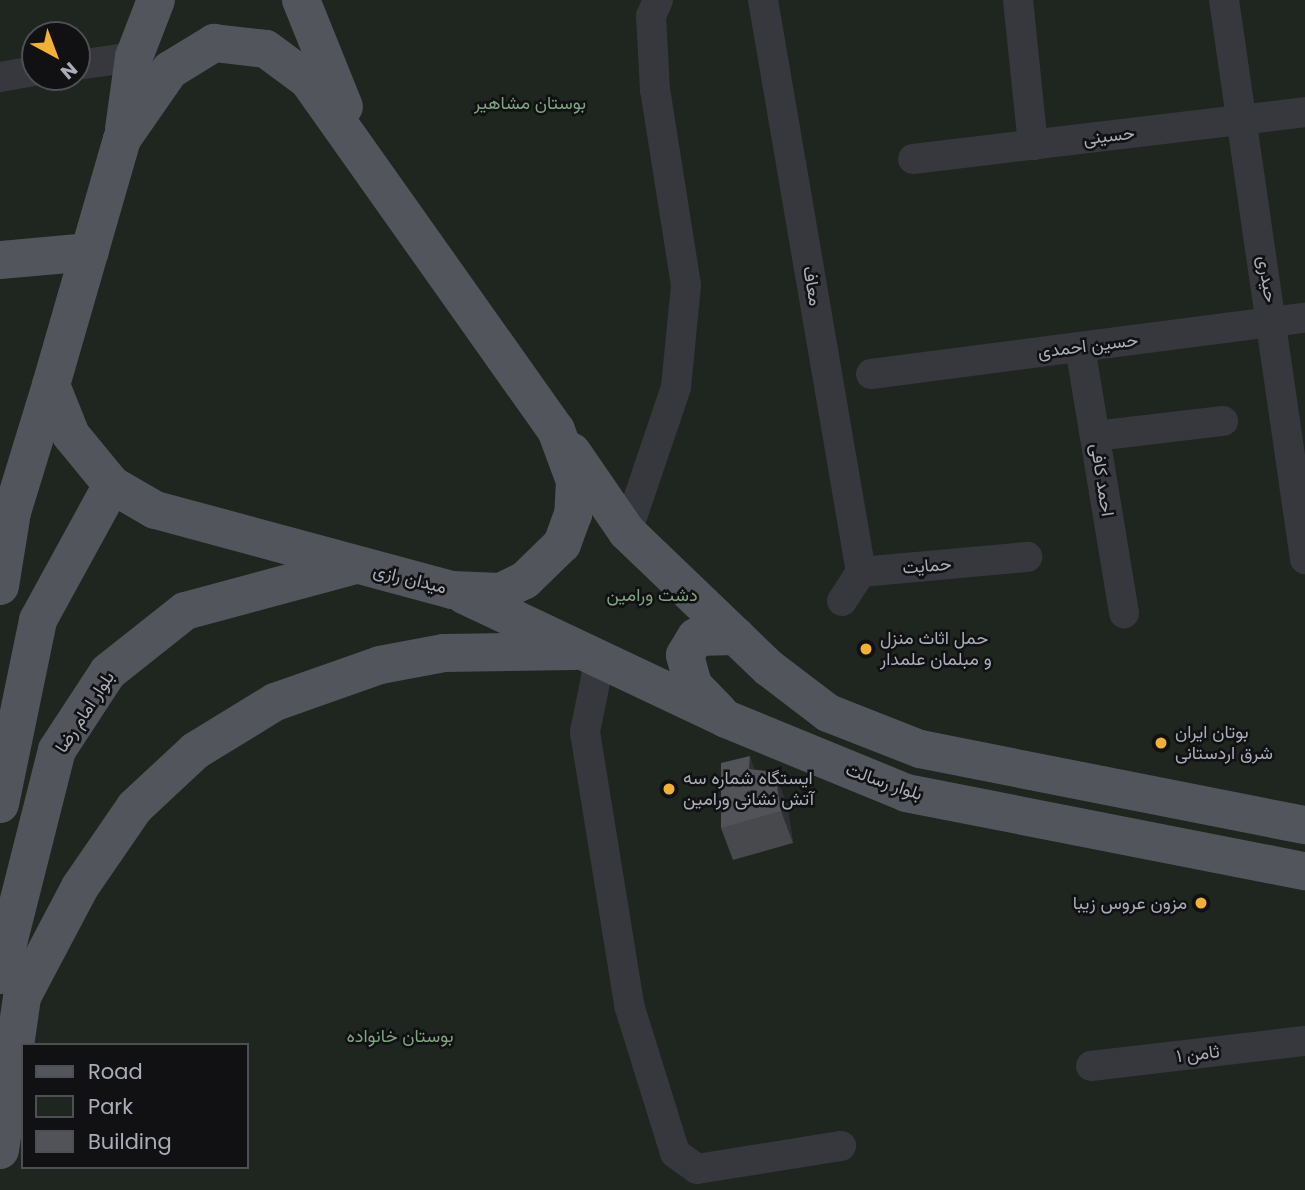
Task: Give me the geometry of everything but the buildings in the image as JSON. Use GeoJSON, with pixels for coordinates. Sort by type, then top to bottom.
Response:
{"type":"FeatureCollection","features":[{"type":"Feature","properties":{"kind":"main road"},"geometry":{"type":"LineString","coordinates":[[122,139],[134,57],[156,0]]}},
{"type":"Feature","properties":{"kind":"main road"},"geometry":{"type":"LineString","coordinates":[[300,2],[367,163]]}},
{"type":"Feature","properties":{"kind":"main road","name":"میدان رازی"},"geometry":{"type":"LineString","coordinates":[[215,43],[266,49],[308,80],[367,163],[556,430],[575,481],[573,514],[562,544],[546,564],[500,592],[452,590],[155,510],[112,485],[71,435],[51,385],[122,139],[170,70],[215,43]]}},
{"type":"Feature","properties":{"kind":"main road"},"geometry":{"type":"LineString","coordinates":[[0,260],[90,252]]}},
{"type":"Feature","properties":{"kind":"main road"},"geometry":{"type":"LineString","coordinates":[[0,586],[12,512],[51,385]]}},
{"type":"Feature","properties":{"kind":"main road"},"geometry":{"type":"LineString","coordinates":[[556,430],[627,531],[736,636],[828,713],[920,750],[1305,825]]}},
{"type":"Feature","properties":{"kind":"main road"},"geometry":{"type":"LineString","coordinates":[[0,804],[38,620],[112,485]]}},
{"type":"Feature","properties":{"kind":"main road","name":"بلوار امام رضا"},"geometry":{"type":"LineString","coordinates":[[0,975],[57,750],[108,672],[185,611],[356,565]]}},
{"type":"Feature","properties":{"kind":"main road","name":"بلوار رسالت"},"geometry":{"type":"LineString","coordinates":[[452,590],[726,719],[906,793],[1305,871]]}},
{"type":"Feature","properties":{"kind":"main road"},"geometry":{"type":"LineString","coordinates":[[726,719],[693,685],[685,655],[696,637],[736,636]]}},
{"type":"Feature","properties":{"kind":"main road"},"geometry":{"type":"LineString","coordinates":[[0,1150],[22,997],[80,887],[127,819],[195,751],[275,702],[380,665],[444,653],[592,655]]}},
{"type":"Feature","properties":{"kind":"street"},"geometry":{"type":"LineString","coordinates":[[627,531],[676,387],[686,285],[655,90],[651,16],[658,0]]}},
{"type":"Feature","properties":{"kind":"street","name":"معاف"},"geometry":{"type":"LineString","coordinates":[[763,0],[861,572]]}},
{"type":"Feature","properties":{"kind":"street"},"geometry":{"type":"LineString","coordinates":[[1018,0],[1033,145]]}},
{"type":"Feature","properties":{"kind":"street","name":"حیدری"},"geometry":{"type":"LineString","coordinates":[[1224,0],[1274,321],[1305,559]]}},
{"type":"Feature","properties":{"kind":"street"},"geometry":{"type":"LineString","coordinates":[[91,63],[134,57]]}},
{"type":"Feature","properties":{"kind":"street"},"geometry":{"type":"LineString","coordinates":[[0,77],[21,73]]}},
{"type":"Feature","properties":{"kind":"street","name":"حسینی"},"geometry":{"type":"LineString","coordinates":[[913,159],[1305,112]]}},
{"type":"Feature","properties":{"kind":"street","name":"حسین احمدی"},"geometry":{"type":"LineString","coordinates":[[871,374],[1305,318]]}},
{"type":"Feature","properties":{"kind":"street","name":"احمد کافی"},"geometry":{"type":"LineString","coordinates":[[1080,347],[1124,613]]}},
{"type":"Feature","properties":{"kind":"street"},"geometry":{"type":"LineString","coordinates":[[1095,436],[1223,421]]}},
{"type":"Feature","properties":{"kind":"street","name":"حمایت"},"geometry":{"type":"LineString","coordinates":[[861,572],[1027,557]]}},
{"type":"Feature","properties":{"kind":"street"},"geometry":{"type":"LineString","coordinates":[[842,601],[861,572]]}},
{"type":"Feature","properties":{"kind":"street"},"geometry":{"type":"LineString","coordinates":[[592,655],[585,732],[629,1005],[675,1153],[697,1169],[842,1146]]}},
{"type":"Feature","properties":{"kind":"street","name":"ثامن ۱"},"geometry":{"type":"LineString","coordinates":[[1091,1066],[1305,1041]]}},
{"type":"Feature","properties":{"kind":"green space","name":"دشت ورامین"},"geometry":{"type":"Polygon","coordinates":[[[0,0],[1305,0],[1305,1190],[0,1190],[0,0]]]}},
{"type":"Feature","properties":{"kind":"place","name":"حمل اثاث منزل و مبلمان علمدار"},"geometry":{"type":"Point","coordinates":[866,649]}},
{"type":"Feature","properties":{"kind":"place","name":"بوتان ایران شرق اردستانی"},"geometry":{"type":"Point","coordinates":[1161,743]}},
{"type":"Feature","properties":{"kind":"place","name":"ایستگاه شماره سه آتش نشانی ورامین"},"geometry":{"type":"Point","coordinates":[669,789]}},
{"type":"Feature","properties":{"kind":"place","name":"مزون عروس زیبا"},"geometry":{"type":"Point","coordinates":[1201,903]}},
{"type":"Feature","properties":{"kind":"park label","name":"بوستان مشاهیر"},"geometry":{"type":"Point","coordinates":[530,103]}},
{"type":"Feature","properties":{"kind":"park label","name":"بوستان خانواده"},"geometry":{"type":"Point","coordinates":[400,1036]}}]}
